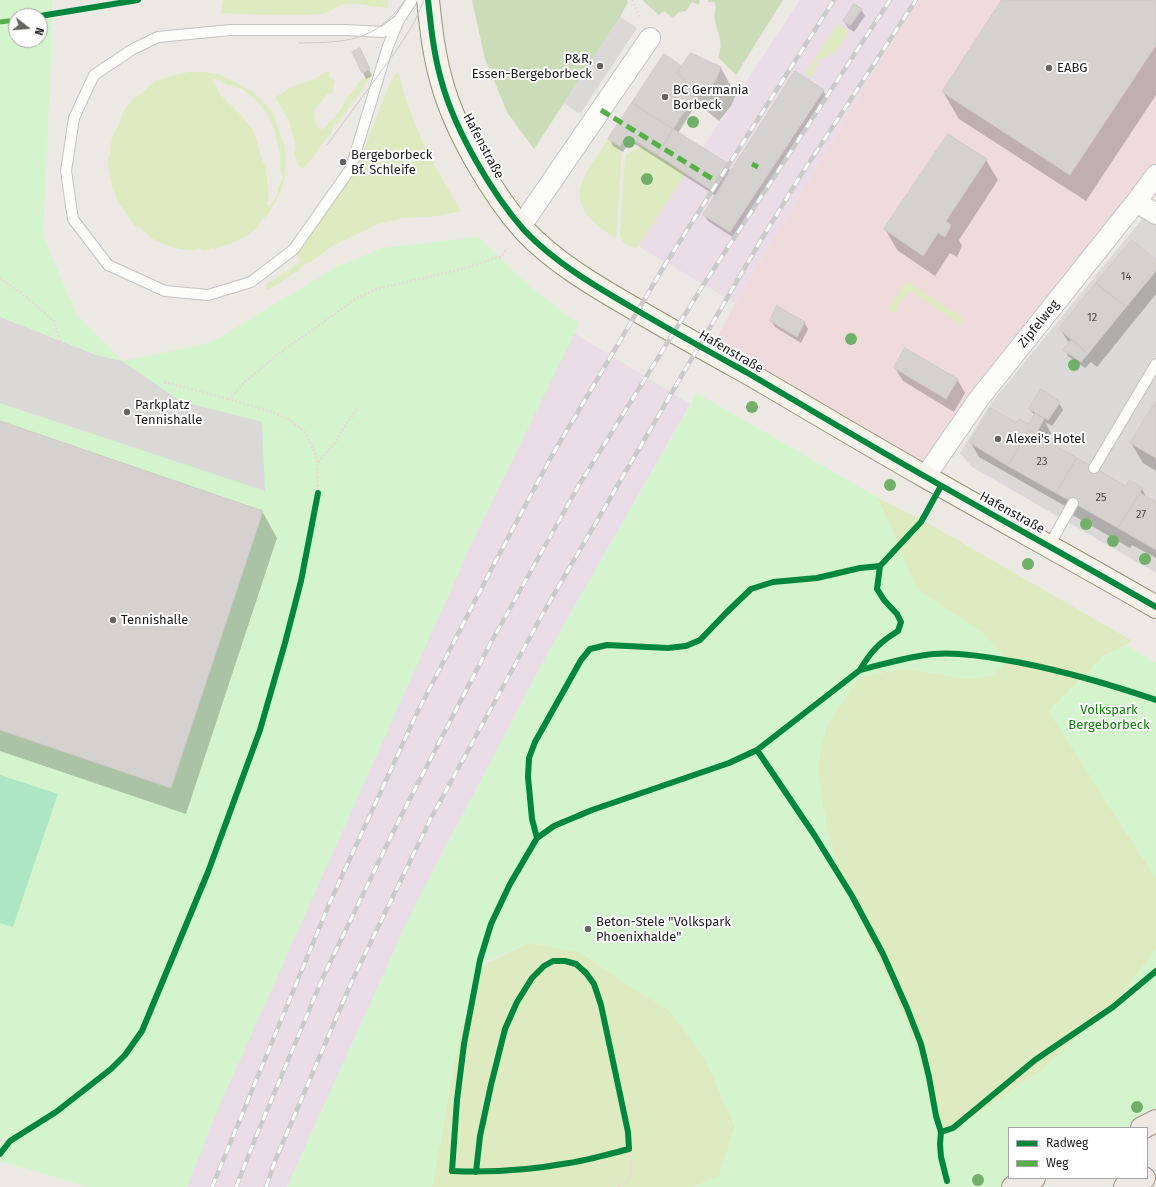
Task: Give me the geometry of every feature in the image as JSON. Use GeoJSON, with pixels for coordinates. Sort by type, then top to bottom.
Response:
{"type":"FeatureCollection","features":[{"type":"Feature","properties":{"kind":"main road","name":"Hafenstraße"},"geometry":{"type":"LineString","coordinates":[[428,0],[435,55],[442,86],[452,111],[468,146],[500,200],[534,240],[610,295],[933,481],[1156,607]]}},
{"type":"Feature","properties":{"kind":"main road"},"geometry":{"type":"LineString","coordinates":[[1144,1127],[1156,1121]]}},
{"type":"Feature","properties":{"kind":"main road"},"geometry":{"type":"LineString","coordinates":[[1013,1187],[1032,1179]]}},
{"type":"Feature","properties":{"kind":"main road"},"geometry":{"type":"LineString","coordinates":[[1125,1187],[1142,1179]]}},
{"type":"Feature","properties":{"kind":"street"},"geometry":{"type":"LineString","coordinates":[[521,226],[650,38]]}},
{"type":"Feature","properties":{"kind":"street","name":"Zipfelweg"},"geometry":{"type":"LineString","coordinates":[[933,481],[978,400],[1136,202],[1156,174]]}},
{"type":"Feature","properties":{"kind":"street"},"geometry":{"type":"LineString","coordinates":[[1136,202],[1156,214]]}},
{"type":"Feature","properties":{"kind":"lane"},"geometry":{"type":"LineString","coordinates":[[399,20],[383,32],[346,30],[231,30],[158,37],[133,49],[94,75],[74,118],[66,171],[73,219],[108,265],[165,291],[208,295],[251,282],[294,249],[351,168],[388,46],[399,20],[412,0]]}},
{"type":"Feature","properties":{"kind":"lane"},"geometry":{"type":"LineString","coordinates":[[1094,468],[1156,364]]}},
{"type":"Feature","properties":{"kind":"lane"},"geometry":{"type":"LineString","coordinates":[[1049,546],[1073,503]]}},
{"type":"Feature","properties":{"kind":"path"},"geometry":{"type":"LineString","coordinates":[[229,399],[246,381],[277,355],[357,298],[377,288],[466,268],[502,256],[521,226]]}},
{"type":"Feature","properties":{"kind":"path"},"geometry":{"type":"LineString","coordinates":[[0,278],[20,292],[54,321],[63,350]]}},
{"type":"Feature","properties":{"kind":"path"},"geometry":{"type":"LineString","coordinates":[[0,1154],[10,1141],[56,1112],[89,1087],[125,1055],[142,1031],[208,872],[260,730],[283,651],[301,581],[318,493],[317,462],[315,452],[304,431],[291,421],[275,412],[164,382]]}},
{"type":"Feature","properties":{"kind":"path"},"geometry":{"type":"LineString","coordinates":[[317,462],[334,444],[357,409]]}},
{"type":"Feature","properties":{"kind":"path"},"geometry":{"type":"LineString","coordinates":[[0,1140],[10,1141]]}},
{"type":"Feature","properties":{"kind":"path"},"geometry":{"type":"LineString","coordinates":[[618,1187],[626,1183],[633,1171],[629,1149]]}},
{"type":"Feature","properties":{"kind":"shaded area"},"geometry":{"type":"Polygon","coordinates":[[[800,0],[919,0],[879,63],[735,303],[638,246],[800,0]]]}},
{"type":"Feature","properties":{"kind":"shaded area"},"geometry":{"type":"Polygon","coordinates":[[[919,0],[1156,0],[1156,174],[928,473],[712,347],[735,303],[879,63],[919,0]]]}},
{"type":"Feature","properties":{"kind":"shaded area","name":"P&R, Essen-Bergeborbeck"},"geometry":{"type":"Polygon","coordinates":[[[620,17],[637,28],[580,114],[564,103],[620,17]]]}},
{"type":"Feature","properties":{"kind":"shaded area"},"geometry":{"type":"Polygon","coordinates":[[[1156,200],[1156,573],[972,467],[960,453],[991,403],[1143,218],[1156,200]]]}},
{"type":"Feature","properties":{"kind":"shaded area","name":"Parkplatz Tennishalle"},"geometry":{"type":"Polygon","coordinates":[[[0,317],[96,355],[122,361],[180,401],[262,422],[265,491],[0,403],[0,317]]]}},
{"type":"Feature","properties":{"kind":"shaded area"},"geometry":{"type":"Polygon","coordinates":[[[574,333],[690,404],[548,653],[414,907],[287,1187],[187,1187],[219,1106],[473,540],[574,333]]]}},
{"type":"Feature","properties":{"kind":"shaded area"},"geometry":{"type":"Polygon","coordinates":[[[1045,352],[1079,374],[1059,401],[1041,389],[1029,408],[1035,413],[1029,424],[1016,423],[995,411],[1045,352]]]}},
{"type":"Feature","properties":{"kind":"green space"},"geometry":{"type":"Polygon","coordinates":[[[0,0],[52,0],[43,235],[76,314],[122,361],[201,345],[219,338],[334,268],[382,248],[478,237],[533,289],[579,324],[473,540],[219,1106],[187,1187],[89,1187],[0,1161],[0,0]]]}},
{"type":"Feature","properties":{"kind":"green space"},"geometry":{"type":"Polygon","coordinates":[[[223,0],[388,0],[388,7],[385,8],[347,4],[322,14],[307,15],[220,13],[223,0]]]}},
{"type":"Feature","properties":{"kind":"green space"},"geometry":{"type":"Polygon","coordinates":[[[472,0],[627,0],[628,2],[620,17],[534,149],[507,112],[485,59],[472,0]]]}},
{"type":"Feature","properties":{"kind":"green space"},"geometry":{"type":"Polygon","coordinates":[[[643,0],[700,0],[699,5],[692,2],[686,11],[679,12],[673,18],[664,11],[659,15],[643,0]]]}},
{"type":"Feature","properties":{"kind":"green space"},"geometry":{"type":"Polygon","coordinates":[[[708,0],[783,0],[736,75],[718,57],[720,52],[720,39],[715,19],[715,2],[708,2],[708,0]]]}},
{"type":"Feature","properties":{"kind":"green space"},"geometry":{"type":"Polygon","coordinates":[[[837,24],[849,31],[836,52],[817,61],[817,65],[813,70],[813,77],[811,77],[805,73],[837,24]]]}},
{"type":"Feature","properties":{"kind":"green space"},"geometry":{"type":"Polygon","coordinates":[[[327,71],[330,72],[329,77],[335,81],[332,93],[328,93],[314,110],[315,123],[318,128],[323,129],[340,111],[347,97],[356,88],[357,84],[371,72],[373,73],[361,92],[338,123],[334,124],[332,131],[307,165],[302,169],[297,164],[294,153],[296,148],[289,120],[275,98],[290,87],[292,88],[304,83],[322,75],[327,71]]]}},
{"type":"Feature","properties":{"kind":"green space"},"geometry":{"type":"Polygon","coordinates":[[[188,72],[204,72],[218,74],[236,82],[254,93],[273,113],[284,145],[286,162],[284,182],[269,213],[260,222],[259,227],[246,236],[217,249],[210,248],[202,251],[200,249],[192,251],[179,249],[151,238],[141,228],[135,226],[117,201],[115,192],[113,191],[108,166],[108,156],[110,154],[112,137],[124,110],[131,101],[156,81],[188,72]],[[213,79],[212,81],[216,85],[220,94],[254,131],[261,157],[266,168],[269,200],[267,203],[268,205],[271,205],[278,193],[278,187],[283,176],[280,168],[280,155],[271,121],[262,107],[246,91],[213,79]]]}},
{"type":"Feature","properties":{"kind":"green space"},"geometry":{"type":"Polygon","coordinates":[[[396,73],[399,74],[407,104],[426,150],[461,211],[438,216],[404,218],[378,224],[332,246],[310,263],[304,265],[267,291],[265,285],[299,263],[300,260],[296,254],[364,149],[390,83],[396,73]]]}},
{"type":"Feature","properties":{"kind":"green space"},"geometry":{"type":"Polygon","coordinates":[[[608,139],[622,148],[616,238],[608,234],[588,216],[580,200],[580,191],[584,176],[608,139]]]}},
{"type":"Feature","properties":{"kind":"green space"},"geometry":{"type":"Polygon","coordinates":[[[641,145],[686,173],[636,249],[623,242],[620,236],[625,156],[641,145]]]}},
{"type":"Feature","properties":{"kind":"green space"},"geometry":{"type":"Polygon","coordinates":[[[906,282],[963,318],[964,320],[961,325],[909,290],[894,313],[888,309],[906,282]]]}},
{"type":"Feature","properties":{"kind":"green space"},"geometry":{"type":"Polygon","coordinates":[[[697,393],[877,497],[916,588],[984,634],[1008,660],[995,675],[969,679],[902,668],[858,678],[826,727],[817,767],[827,830],[841,873],[867,935],[890,983],[916,1046],[941,1129],[973,1118],[1043,1069],[1119,998],[1156,949],[1156,1111],[1127,1127],[1008,1127],[1008,1179],[1017,1180],[999,1187],[693,1187],[719,1176],[735,1127],[706,1061],[670,1011],[628,985],[580,952],[530,943],[479,964],[460,1034],[432,1187],[287,1187],[414,907],[548,653],[697,393]]]}},
{"type":"Feature","properties":{"kind":"green space"},"geometry":{"type":"Polygon","coordinates":[[[877,497],[926,522],[1131,640],[1126,645],[1103,656],[1105,800],[1156,878],[1156,949],[1119,998],[1043,1069],[973,1118],[941,1129],[890,983],[867,935],[841,873],[827,830],[817,767],[826,727],[858,678],[902,668],[969,679],[995,675],[984,634],[916,588],[877,497]]]}},
{"type":"Feature","properties":{"kind":"green space","name":"Volkspark Bergeborbeck"},"geometry":{"type":"Polygon","coordinates":[[[1126,645],[1156,663],[1156,878],[1048,711],[1103,656],[1126,645]]]}},
{"type":"Feature","properties":{"kind":"green space"},"geometry":{"type":"Polygon","coordinates":[[[0,775],[58,794],[13,927],[0,923],[0,775]]]}},
{"type":"Feature","properties":{"kind":"green space"},"geometry":{"type":"Polygon","coordinates":[[[530,943],[580,952],[628,985],[670,1011],[706,1061],[735,1127],[719,1176],[693,1187],[432,1187],[460,1034],[481,966],[530,943]]]}},
{"type":"Feature","properties":{"kind":"building","name":"EABG"},"geometry":{"type":"Polygon","coordinates":[[[1002,0],[1156,0],[1156,45],[1070,175],[942,92],[1002,0]]]}},
{"type":"Feature","properties":{"kind":"building"},"geometry":{"type":"Polygon","coordinates":[[[854,4],[862,9],[850,26],[843,21],[854,4]]]}},
{"type":"Feature","properties":{"kind":"building"},"geometry":{"type":"Polygon","coordinates":[[[360,48],[370,69],[362,73],[352,52],[360,48]]]}},
{"type":"Feature","properties":{"kind":"building"},"geometry":{"type":"Polygon","coordinates":[[[691,53],[721,67],[716,80],[703,96],[677,73],[691,53]]]}},
{"type":"Feature","properties":{"kind":"building","name":"BC Germania Borbeck"},"geometry":{"type":"Polygon","coordinates":[[[664,54],[682,66],[677,73],[697,91],[673,129],[632,103],[664,54]]]}},
{"type":"Feature","properties":{"kind":"building"},"geometry":{"type":"Polygon","coordinates":[[[795,71],[824,90],[730,232],[703,215],[795,71]]]}},
{"type":"Feature","properties":{"kind":"building"},"geometry":{"type":"Polygon","coordinates":[[[632,103],[673,129],[658,155],[629,137],[625,138],[620,146],[608,139],[632,103]]]}},
{"type":"Feature","properties":{"kind":"building"},"geometry":{"type":"Polygon","coordinates":[[[673,129],[727,163],[711,190],[658,155],[673,129]]]}},
{"type":"Feature","properties":{"kind":"building"},"geometry":{"type":"Polygon","coordinates":[[[948,134],[987,159],[946,221],[951,225],[945,237],[938,233],[923,256],[884,229],[948,134]]]}},
{"type":"Feature","properties":{"kind":"building"},"geometry":{"type":"Polygon","coordinates":[[[1132,240],[1156,260],[1156,271],[1126,307],[1096,283],[1132,240]]]}},
{"type":"Feature","properties":{"kind":"building"},"geometry":{"type":"Polygon","coordinates":[[[1096,283],[1126,307],[1088,354],[1059,329],[1096,283]]]}},
{"type":"Feature","properties":{"kind":"building"},"geometry":{"type":"Polygon","coordinates":[[[777,306],[805,322],[797,337],[770,321],[777,306]]]}},
{"type":"Feature","properties":{"kind":"building"},"geometry":{"type":"Polygon","coordinates":[[[1072,339],[1088,354],[1081,362],[1063,350],[1072,339]]]}},
{"type":"Feature","properties":{"kind":"building"},"geometry":{"type":"Polygon","coordinates":[[[905,348],[958,379],[946,399],[894,368],[905,348]]]}},
{"type":"Feature","properties":{"kind":"building"},"geometry":{"type":"Polygon","coordinates":[[[1041,389],[1060,403],[1048,420],[1029,409],[1041,389]]]}},
{"type":"Feature","properties":{"kind":"building"},"geometry":{"type":"Polygon","coordinates":[[[1156,401],[1156,458],[1130,443],[1156,401]]]}},
{"type":"Feature","properties":{"kind":"building","name":"Alexei's Hotel"},"geometry":{"type":"Polygon","coordinates":[[[991,408],[1016,423],[1019,419],[1029,424],[1035,413],[1044,419],[1036,434],[1029,430],[1008,466],[970,443],[991,408]]]}},
{"type":"Feature","properties":{"kind":"building","name":"Tennishalle"},"geometry":{"type":"Polygon","coordinates":[[[0,421],[263,511],[171,788],[0,730],[0,421]]]}},
{"type":"Feature","properties":{"kind":"building"},"geometry":{"type":"Polygon","coordinates":[[[1029,430],[1077,458],[1056,493],[1008,466],[1029,430]]]}},
{"type":"Feature","properties":{"kind":"building"},"geometry":{"type":"Polygon","coordinates":[[[1077,458],[1126,486],[1129,480],[1143,488],[1118,528],[1056,493],[1077,458]]]}},
{"type":"Feature","properties":{"kind":"building"},"geometry":{"type":"Polygon","coordinates":[[[1140,493],[1156,502],[1156,550],[1118,528],[1140,493]]]}},
{"type":"Feature","properties":{"kind":"tram line"},"geometry":{"type":"LineString","coordinates":[[299,43],[345,40],[371,32],[382,25],[394,14],[405,0]]}},
{"type":"Feature","properties":{"kind":"tram line"},"geometry":{"type":"LineString","coordinates":[[327,145],[396,51],[414,23],[424,0]]}},
{"type":"Feature","properties":{"kind":"railway"},"geometry":{"type":"LineString","coordinates":[[212,1187],[330,902],[416,715],[492,568],[550,459],[666,263],[834,0]]}},
{"type":"Feature","properties":{"kind":"railway"},"geometry":{"type":"LineString","coordinates":[[236,1187],[323,977],[398,822],[489,646],[579,485],[702,287],[890,0]]}},
{"type":"Feature","properties":{"kind":"railway"},"geometry":{"type":"LineString","coordinates":[[266,1187],[275,1161],[352,981],[431,818],[546,608],[761,240],[799,178],[916,0]]}},
{"type":"Feature","properties":{"kind":"marked path"},"geometry":{"type":"LineString","coordinates":[[0,22],[8,21]]}},
{"type":"Feature","properties":{"kind":"marked path"},"geometry":{"type":"LineString","coordinates":[[601,110],[716,181]]}},
{"type":"Feature","properties":{"kind":"marked path"},"geometry":{"type":"LineString","coordinates":[[752,164],[758,167]]}},
{"type":"Feature","properties":{"kind":"cycle path"},"geometry":{"type":"LineString","coordinates":[[48,15],[138,0]]}},
{"type":"Feature","properties":{"kind":"cycle path"},"geometry":{"type":"LineString","coordinates":[[428,0],[433,42],[439,73],[448,101],[465,141],[487,180],[512,215],[524,230],[548,253],[590,282],[647,316],[1156,607]]}},
{"type":"Feature","properties":{"kind":"cycle path"},"geometry":{"type":"LineString","coordinates":[[476,1172],[480,1136],[505,1029],[517,1002],[532,978],[544,966],[553,961],[565,961],[576,964],[586,973],[594,984],[601,1005],[628,1132],[629,1149],[584,1160],[540,1167],[481,1172],[467,1172],[452,1171],[457,1100],[464,1044],[480,960],[491,924],[510,884],[537,838],[554,826],[592,810],[729,763],[757,750],[860,670],[876,648],[898,631],[901,622],[897,614],[884,600],[877,589],[880,566],[921,522],[941,486]]}},
{"type":"Feature","properties":{"kind":"cycle path"},"geometry":{"type":"LineString","coordinates":[[0,1154],[10,1141],[56,1112],[111,1069],[125,1055],[142,1031],[208,872],[260,730],[301,581],[318,493]]}},
{"type":"Feature","properties":{"kind":"cycle path"},"geometry":{"type":"LineString","coordinates":[[537,838],[532,819],[528,777],[529,758],[535,742],[581,660],[590,649],[607,645],[668,648],[686,646],[700,640],[751,589],[773,582],[817,578],[860,568],[880,566]]}},
{"type":"Feature","properties":{"kind":"cycle path"},"geometry":{"type":"LineString","coordinates":[[860,670],[906,658],[934,654],[989,657],[1056,670],[1156,700]]}},
{"type":"Feature","properties":{"kind":"cycle path"},"geometry":{"type":"LineString","coordinates":[[757,750],[815,836],[852,896],[883,954],[907,1008],[921,1044],[929,1077],[936,1116],[941,1132],[941,1157],[947,1181]]}},
{"type":"Feature","properties":{"kind":"cycle path"},"geometry":{"type":"LineString","coordinates":[[941,1132],[953,1128],[1035,1060],[1113,1007],[1156,971]]}},
{"type":"Feature","properties":{"kind":"place","name":"P&R, Essen-Bergeborbeck"},"geometry":{"type":"Point","coordinates":[600,66]}},
{"type":"Feature","properties":{"kind":"place","name":"EABG"},"geometry":{"type":"Point","coordinates":[1049,68]}},
{"type":"Feature","properties":{"kind":"place","name":"BC Germania Borbeck"},"geometry":{"type":"Point","coordinates":[665,97]}},
{"type":"Feature","properties":{"kind":"place","name":"Bergeborbeck Bf. Schleife"},"geometry":{"type":"Point","coordinates":[343,162]}},
{"type":"Feature","properties":{"kind":"place","name":"Parkplatz Tennishalle"},"geometry":{"type":"Point","coordinates":[127,412]}},
{"type":"Feature","properties":{"kind":"place","name":"Alexei's Hotel"},"geometry":{"type":"Point","coordinates":[998,439]}},
{"type":"Feature","properties":{"kind":"place","name":"Tennishalle"},"geometry":{"type":"Point","coordinates":[113,620]}},
{"type":"Feature","properties":{"kind":"place","name":"Beton-Stele \"Volkspark Phoenixhalde\""},"geometry":{"type":"Point","coordinates":[588,929]}}]}
